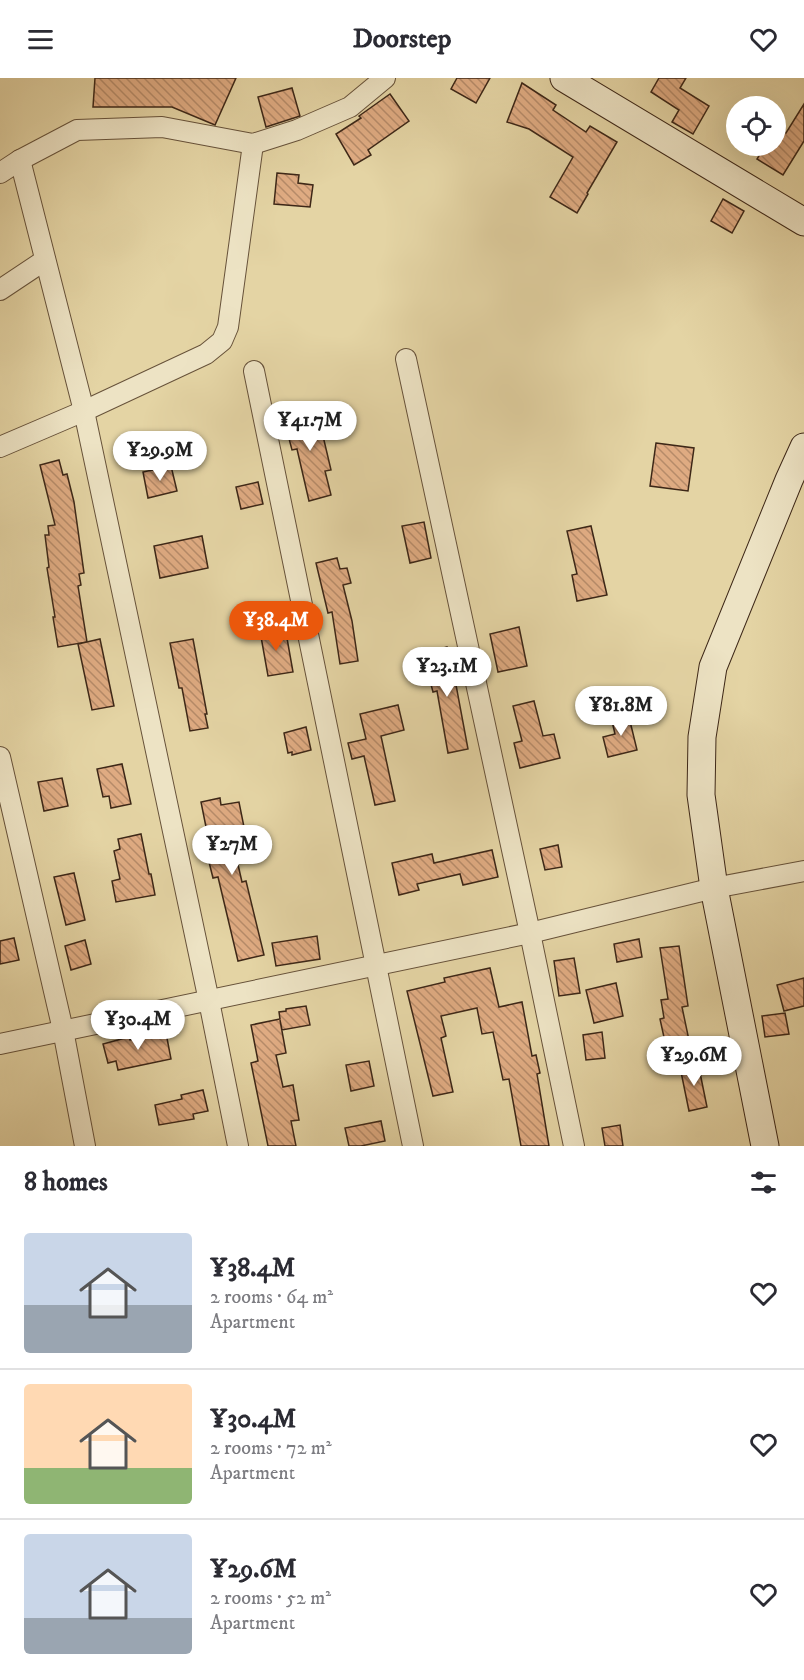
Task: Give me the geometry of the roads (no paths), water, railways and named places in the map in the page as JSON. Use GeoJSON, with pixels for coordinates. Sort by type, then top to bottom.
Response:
{"type":"FeatureCollection","features":[{"type":"Feature","properties":{"kind":"street"},"geometry":{"type":"LineString","coordinates":[[0,173],[77,130],[162,127],[253,144],[297,130],[350,107],[385,78]]}},
{"type":"Feature","properties":{"kind":"street"},"geometry":{"type":"LineString","coordinates":[[564,78],[804,222]]}},
{"type":"Feature","properties":{"kind":"street"},"geometry":{"type":"LineString","coordinates":[[0,447],[206,354],[222,341],[228,327],[253,144]]}},
{"type":"Feature","properties":{"kind":"street"},"geometry":{"type":"LineString","coordinates":[[20,160],[84,411],[238,1146]]}},
{"type":"Feature","properties":{"kind":"street"},"geometry":{"type":"LineString","coordinates":[[0,290],[45,260]]}},
{"type":"Feature","properties":{"kind":"street"},"geometry":{"type":"LineString","coordinates":[[406,359],[574,1146]]}},
{"type":"Feature","properties":{"kind":"street"},"geometry":{"type":"LineString","coordinates":[[254,371],[413,1146]]}},
{"type":"Feature","properties":{"kind":"street"},"geometry":{"type":"LineString","coordinates":[[765,1146],[714,888],[701,795],[702,737],[714,668],[804,447]]}},
{"type":"Feature","properties":{"kind":"street"},"geometry":{"type":"LineString","coordinates":[[0,757],[63,1030],[85,1146]]}},
{"type":"Feature","properties":{"kind":"street"},"geometry":{"type":"LineString","coordinates":[[0,1044],[530,933],[714,888],[804,871]]}}]}
